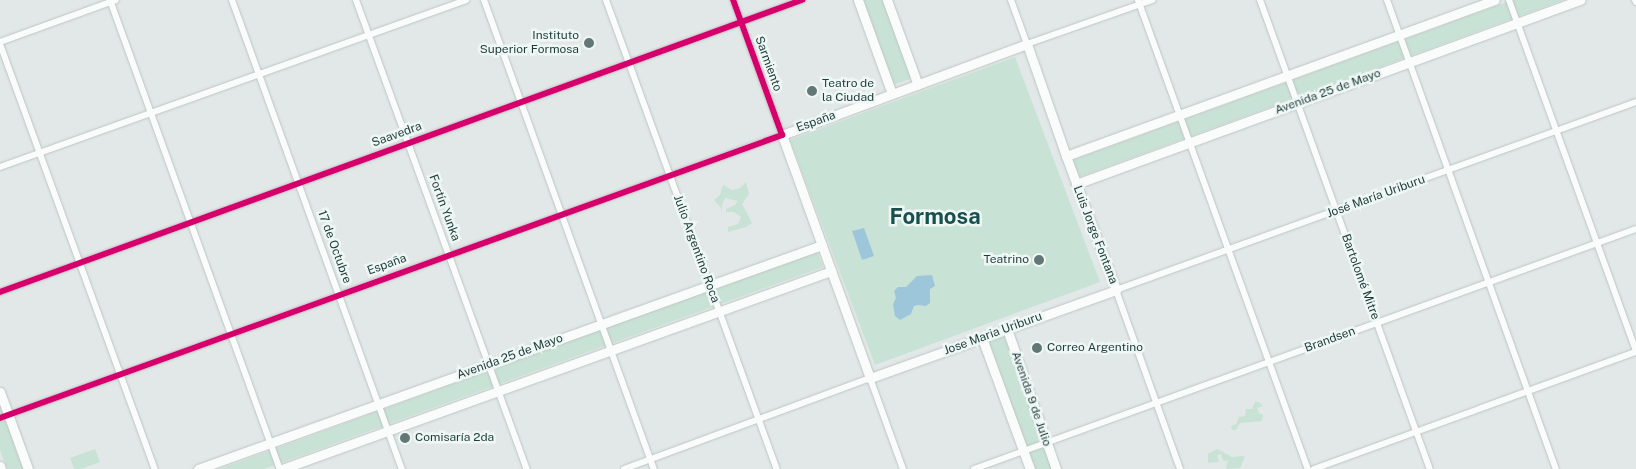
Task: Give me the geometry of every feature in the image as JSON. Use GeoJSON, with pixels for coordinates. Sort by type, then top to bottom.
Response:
{"type":"FeatureCollection","features":[{"type":"Feature","properties":{"kind":"main road"},"geometry":{"type":"LineString","coordinates":[[858,0],[892,94]]}},
{"type":"Feature","properties":{"kind":"main road"},"geometry":{"type":"LineString","coordinates":[[887,0],[918,85]]}},
{"type":"Feature","properties":{"kind":"main road"},"geometry":{"type":"LineString","coordinates":[[1066,156],[1495,0]]}},
{"type":"Feature","properties":{"kind":"main road","name":"Avenida 25 de Mayo"},"geometry":{"type":"LineString","coordinates":[[1076,184],[1580,0]]}},
{"type":"Feature","properties":{"kind":"main road","name":"España"},"geometry":{"type":"LineString","coordinates":[[782,135],[1027,44]]}},
{"type":"Feature","properties":{"kind":"main road","name":"Luis Jorge Fontana"},"geometry":{"type":"LineString","coordinates":[[1027,44],[1076,184],[1116,290]]}},
{"type":"Feature","properties":{"kind":"main road","name":"Sarmiento"},"geometry":{"type":"LineString","coordinates":[[782,135],[870,378]]}},
{"type":"Feature","properties":{"kind":"main road","name":"Avenida 25 de Mayo"},"geometry":{"type":"LineString","coordinates":[[198,469],[822,245]]}},
{"type":"Feature","properties":{"kind":"main road"},"geometry":{"type":"LineString","coordinates":[[281,469],[612,352],[831,271]]}},
{"type":"Feature","properties":{"kind":"main road","name":"Jose Maria Uriburu"},"geometry":{"type":"LineString","coordinates":[[870,378],[1116,290]]}},
{"type":"Feature","properties":{"kind":"main road","name":"Avenida 9 de Julio"},"geometry":{"type":"LineString","coordinates":[[1007,329],[1056,469]]}},
{"type":"Feature","properties":{"kind":"main road","name":"Avenida 9 de Julio"},"geometry":{"type":"LineString","coordinates":[[982,338],[1030,469]]}},
{"type":"Feature","properties":{"kind":"main road"},"geometry":{"type":"LineString","coordinates":[[0,392],[4,416],[28,469]]}},
{"type":"Feature","properties":{"kind":"street","name":"17 de Octubre"},"geometry":{"type":"LineString","coordinates":[[232,0],[402,469]]}},
{"type":"Feature","properties":{"kind":"street","name":"Fortín Yunka"},"geometry":{"type":"LineString","coordinates":[[356,0],[527,469]]}},
{"type":"Feature","properties":{"kind":"street"},"geometry":{"type":"LineString","coordinates":[[0,167],[466,0]]}},
{"type":"Feature","properties":{"kind":"street"},"geometry":{"type":"LineString","coordinates":[[484,0],[654,469]]}},
{"type":"Feature","properties":{"kind":"street","name":"Julio Argentino Roca"},"geometry":{"type":"LineString","coordinates":[[606,0],[776,469]]}},
{"type":"Feature","properties":{"kind":"street","name":"Sarmiento"},"geometry":{"type":"LineString","coordinates":[[733,0],[782,135]]}},
{"type":"Feature","properties":{"kind":"street","name":"Saavedra"},"geometry":{"type":"LineString","coordinates":[[0,292],[190,221],[802,0]]}},
{"type":"Feature","properties":{"kind":"street","name":"Luis Jorge Fontana"},"geometry":{"type":"LineString","coordinates":[[1011,0],[1027,44]]}},
{"type":"Feature","properties":{"kind":"street","name":"España"},"geometry":{"type":"LineString","coordinates":[[1027,44],[1139,2],[1152,0]]}},
{"type":"Feature","properties":{"kind":"street","name":"Bartolomé Mitre"},"geometry":{"type":"LineString","coordinates":[[1260,0],[1430,469]]}},
{"type":"Feature","properties":{"kind":"street"},"geometry":{"type":"LineString","coordinates":[[1387,0],[1556,469]]}},
{"type":"Feature","properties":{"kind":"street"},"geometry":{"type":"LineString","coordinates":[[1314,469],[1636,351],[1509,0]]}},
{"type":"Feature","properties":{"kind":"street"},"geometry":{"type":"LineString","coordinates":[[155,469],[0,43],[113,1],[190,221],[281,469]]}},
{"type":"Feature","properties":{"kind":"street"},"geometry":{"type":"LineString","coordinates":[[1139,2],[1308,469]]}},
{"type":"Feature","properties":{"kind":"street","name":"José María Uriburu"},"geometry":{"type":"LineString","coordinates":[[1116,290],[1636,102]]}},
{"type":"Feature","properties":{"kind":"street","name":"España"},"geometry":{"type":"LineString","coordinates":[[4,416],[669,174],[782,135]]}},
{"type":"Feature","properties":{"kind":"street","name":"Brandsen"},"geometry":{"type":"LineString","coordinates":[[974,469],[1636,229]]}},
{"type":"Feature","properties":{"kind":"street","name":"Luis Jorge Fontana"},"geometry":{"type":"LineString","coordinates":[[1116,290],[1180,469]]}},
{"type":"Feature","properties":{"kind":"street"},"geometry":{"type":"LineString","coordinates":[[624,469],[870,378]]}},
{"type":"Feature","properties":{"kind":"street","name":"Sarmiento"},"geometry":{"type":"LineString","coordinates":[[870,378],[903,469]]}},
{"type":"Feature","properties":{"kind":"green space"},"geometry":{"type":"Polygon","coordinates":[[[860,0],[883,0],[911,75],[910,79],[892,85],[860,0]]]}},
{"type":"Feature","properties":{"kind":"green space"},"geometry":{"type":"Polygon","coordinates":[[[1512,0],[1563,0],[1079,177],[1073,160],[1512,0]]]}},
{"type":"Feature","properties":{"kind":"green space"},"geometry":{"type":"Polygon","coordinates":[[[1015,57],[1100,282],[875,365],[790,140],[1015,57]]]}},
{"type":"Feature","properties":{"kind":"green space"},"geometry":{"type":"Polygon","coordinates":[[[746,182],[749,194],[742,204],[752,223],[746,227],[728,232],[728,227],[738,224],[741,217],[734,212],[726,212],[726,209],[735,205],[738,201],[725,198],[722,205],[722,215],[721,208],[714,200],[720,195],[723,185],[732,190],[740,188],[746,182]]]}},
{"type":"Feature","properties":{"kind":"green space"},"geometry":{"type":"Polygon","coordinates":[[[817,251],[823,267],[264,469],[220,469],[817,251]]]}},
{"type":"Feature","properties":{"kind":"green space"},"geometry":{"type":"Polygon","coordinates":[[[1004,336],[1052,469],[1034,469],[988,342],[1004,336]]]}},
{"type":"Feature","properties":{"kind":"green space"},"geometry":{"type":"Polygon","coordinates":[[[1255,402],[1259,402],[1263,406],[1257,408],[1259,413],[1263,415],[1262,421],[1240,423],[1236,430],[1232,430],[1231,426],[1236,424],[1239,417],[1245,416],[1246,409],[1252,409],[1255,402]]]}},
{"type":"Feature","properties":{"kind":"green space"},"geometry":{"type":"Polygon","coordinates":[[[0,405],[23,469],[7,469],[0,450],[0,405]]]}},
{"type":"Feature","properties":{"kind":"green space"},"geometry":{"type":"Polygon","coordinates":[[[95,449],[100,462],[81,469],[74,469],[70,458],[95,449]]]}},
{"type":"Feature","properties":{"kind":"green space"},"geometry":{"type":"Polygon","coordinates":[[[1217,449],[1232,457],[1245,457],[1240,468],[1226,469],[1228,460],[1223,461],[1221,454],[1217,455],[1219,462],[1208,463],[1208,454],[1217,449]]]}},
{"type":"Feature","properties":{"kind":"water"},"geometry":{"type":"Polygon","coordinates":[[[864,228],[874,256],[862,260],[852,231],[864,228]]]}},
{"type":"Feature","properties":{"kind":"water"},"geometry":{"type":"Polygon","coordinates":[[[932,275],[935,286],[930,289],[930,303],[926,306],[914,306],[911,314],[900,320],[895,316],[893,304],[896,298],[894,291],[898,287],[906,287],[917,276],[932,275]]]}},
{"type":"Feature","properties":{"kind":"cycle path"},"geometry":{"type":"LineString","coordinates":[[0,418],[782,135],[733,0]]}},
{"type":"Feature","properties":{"kind":"cycle path"},"geometry":{"type":"LineString","coordinates":[[0,292],[802,0]]}},
{"type":"Feature","properties":{"kind":"place","name":"Instituto Superior Formosa"},"geometry":{"type":"Point","coordinates":[589,43]}},
{"type":"Feature","properties":{"kind":"place","name":"Teatro de la Ciudad"},"geometry":{"type":"Point","coordinates":[812,91]}},
{"type":"Feature","properties":{"kind":"place","name":"Teatrino"},"geometry":{"type":"Point","coordinates":[1039,260]}},
{"type":"Feature","properties":{"kind":"place","name":"Correo Argentino"},"geometry":{"type":"Point","coordinates":[1037,348]}},
{"type":"Feature","properties":{"kind":"place","name":"Comisaría 2da"},"geometry":{"type":"Point","coordinates":[405,438]}},
{"type":"Feature","properties":{"kind":"district","name":"Formosa"},"geometry":{"type":"Point","coordinates":[935,217]}}]}
